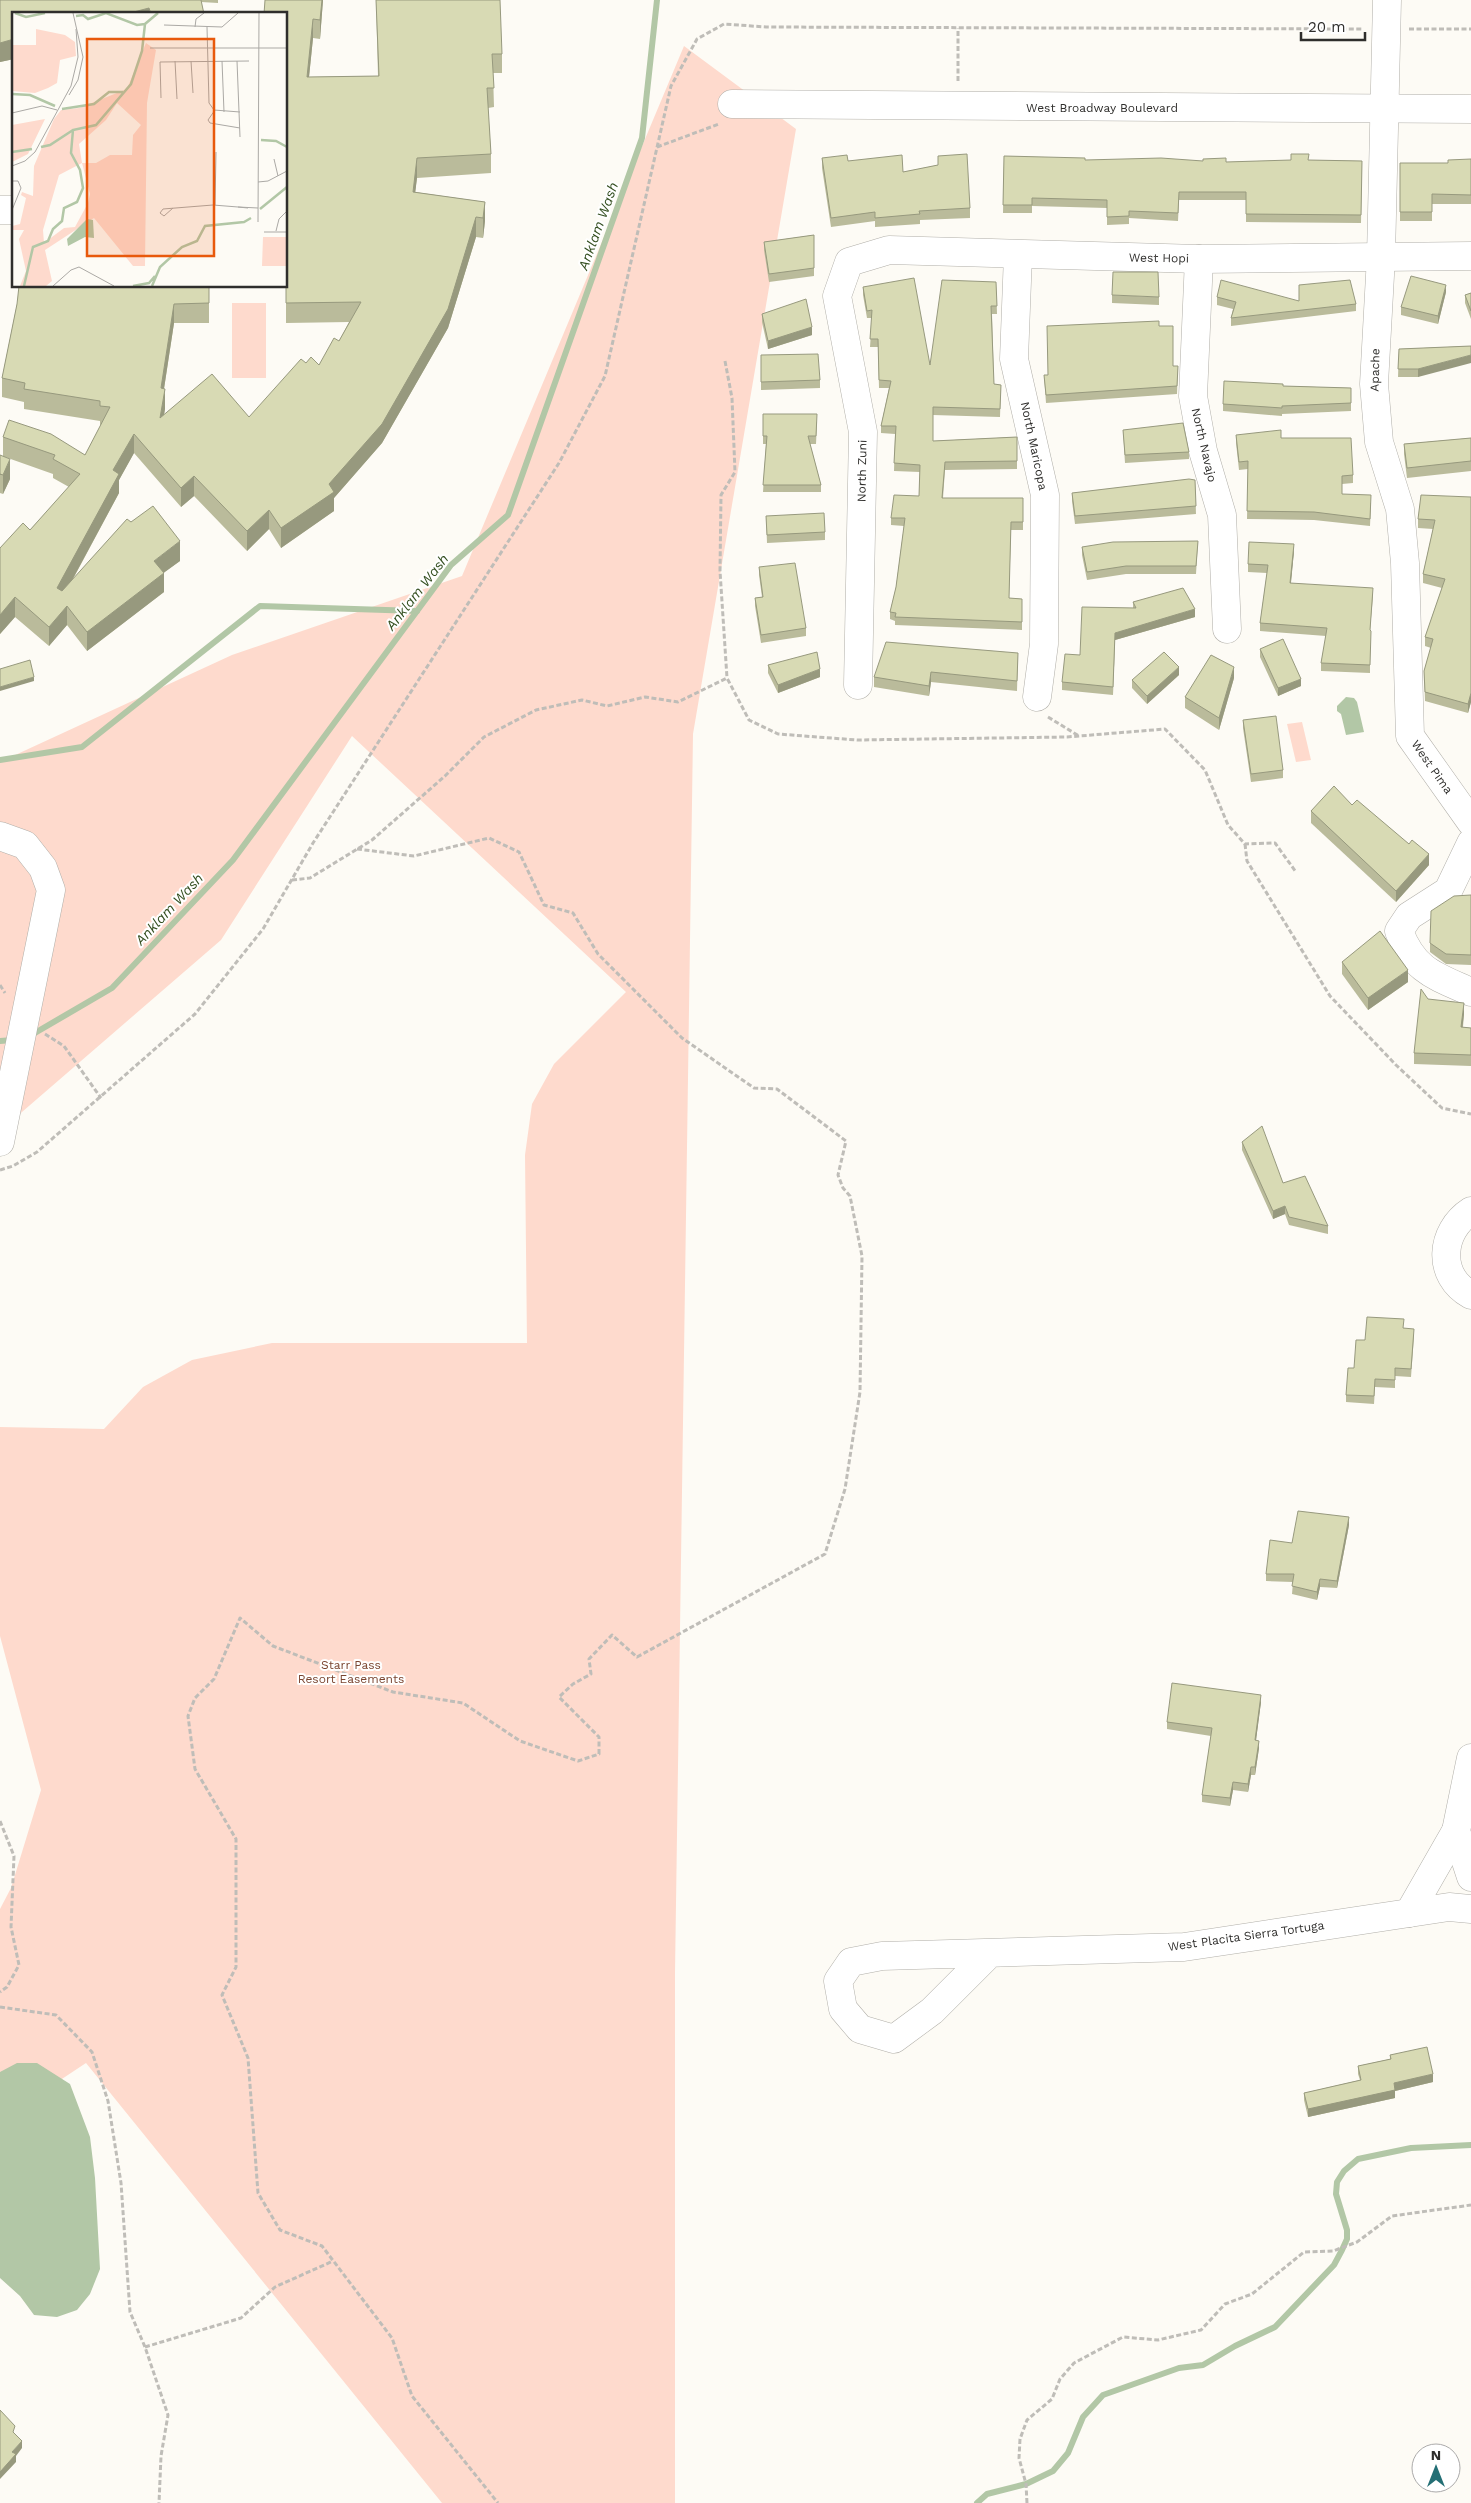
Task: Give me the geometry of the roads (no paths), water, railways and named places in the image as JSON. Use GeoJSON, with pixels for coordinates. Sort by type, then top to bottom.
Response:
{"type":"FeatureCollection","features":[{"type":"Feature","properties":{"kind":"street","name":"Apache"},"geometry":{"type":"LineString","coordinates":[[1387,0],[1381,257],[1374,384],[1379,442],[1401,518],[1405,563],[1410,736]]}},
{"type":"Feature","properties":{"kind":"street","name":"West Broadway Boulevard"},"geometry":{"type":"LineString","coordinates":[[727,113],[957,107],[1471,109]]}},
{"type":"Feature","properties":{"kind":"street","name":"West Hopi"},"geometry":{"type":"LineString","coordinates":[[849,262],[889,250],[1199,259],[1471,256]]}},
{"type":"Feature","properties":{"kind":"street","name":"North Maricopa"},"geometry":{"type":"LineString","coordinates":[[1018,255],[1014,359],[1045,495],[1044,644],[1038,704]]}},
{"type":"Feature","properties":{"kind":"street","name":"North Navajo"},"geometry":{"type":"LineString","coordinates":[[1199,259],[1193,396],[1203,451],[1222,514],[1227,629]]}},
{"type":"Feature","properties":{"kind":"street","name":"North Zuni"},"geometry":{"type":"LineString","coordinates":[[849,262],[837,296],[863,432],[858,685]]}},
{"type":"Feature","properties":{"kind":"street","name":"West Pima"},"geometry":{"type":"LineString","coordinates":[[1410,736],[1471,822]]}},
{"type":"Feature","properties":{"kind":"street"},"geometry":{"type":"LineString","coordinates":[[0,836],[25,845],[43,868],[51,890],[0,1142]]}},
{"type":"Feature","properties":{"kind":"street"},"geometry":{"type":"LineString","coordinates":[[1471,843],[1448,891],[1409,916],[1399,931],[1405,948],[1425,972],[1471,992]]}},
{"type":"Feature","properties":{"kind":"street"},"geometry":{"type":"LineString","coordinates":[[1471,1210],[1461,1217],[1450,1230],[1446,1246],[1446,1263],[1452,1278],[1463,1291],[1471,1295]]}},
{"type":"Feature","properties":{"kind":"street"},"geometry":{"type":"LineString","coordinates":[[1409,1913],[1456,1830],[1471,1758]]}},
{"type":"Feature","properties":{"kind":"street"},"geometry":{"type":"LineString","coordinates":[[1456,1830],[1471,1877]]}},
{"type":"Feature","properties":{"kind":"street","name":"West Placita Sierra Tortuga"},"geometry":{"type":"LineString","coordinates":[[990,1953],[932,2011],[894,2039],[860,2030],[843,2010],[838,1981],[851,1962],[882,1956],[1184,1947],[1449,1907],[1471,1909]]}},
{"type":"Feature","properties":{"kind":"waterway","name":"Anklam Wash"},"geometry":{"type":"LineString","coordinates":[[28,1037],[112,988],[233,860],[451,565],[508,515],[642,138],[657,0]]}},
{"type":"Feature","properties":{"kind":"waterway"},"geometry":{"type":"LineString","coordinates":[[0,760],[82,747],[260,606],[417,611]]}},
{"type":"Feature","properties":{"kind":"waterway","name":"Anklam Wash"},"geometry":{"type":"LineString","coordinates":[[0,1041],[13,1040]]}},
{"type":"Feature","properties":{"kind":"waterway"},"geometry":{"type":"LineString","coordinates":[[977,2503],[987,2494],[1026,2484],[1053,2471],[1068,2453],[1083,2417],[1103,2395],[1179,2368],[1203,2365],[1235,2346],[1275,2327],[1334,2265],[1342,2250],[1347,2239],[1347,2230],[1336,2194],[1337,2182],[1344,2171],[1358,2159],[1411,2148],[1471,2145]]}},
{"type":"Feature","properties":{"kind":"park label","name":"Starr Pass Resort Easements"},"geometry":{"type":"Point","coordinates":[351,1672]}}]}
